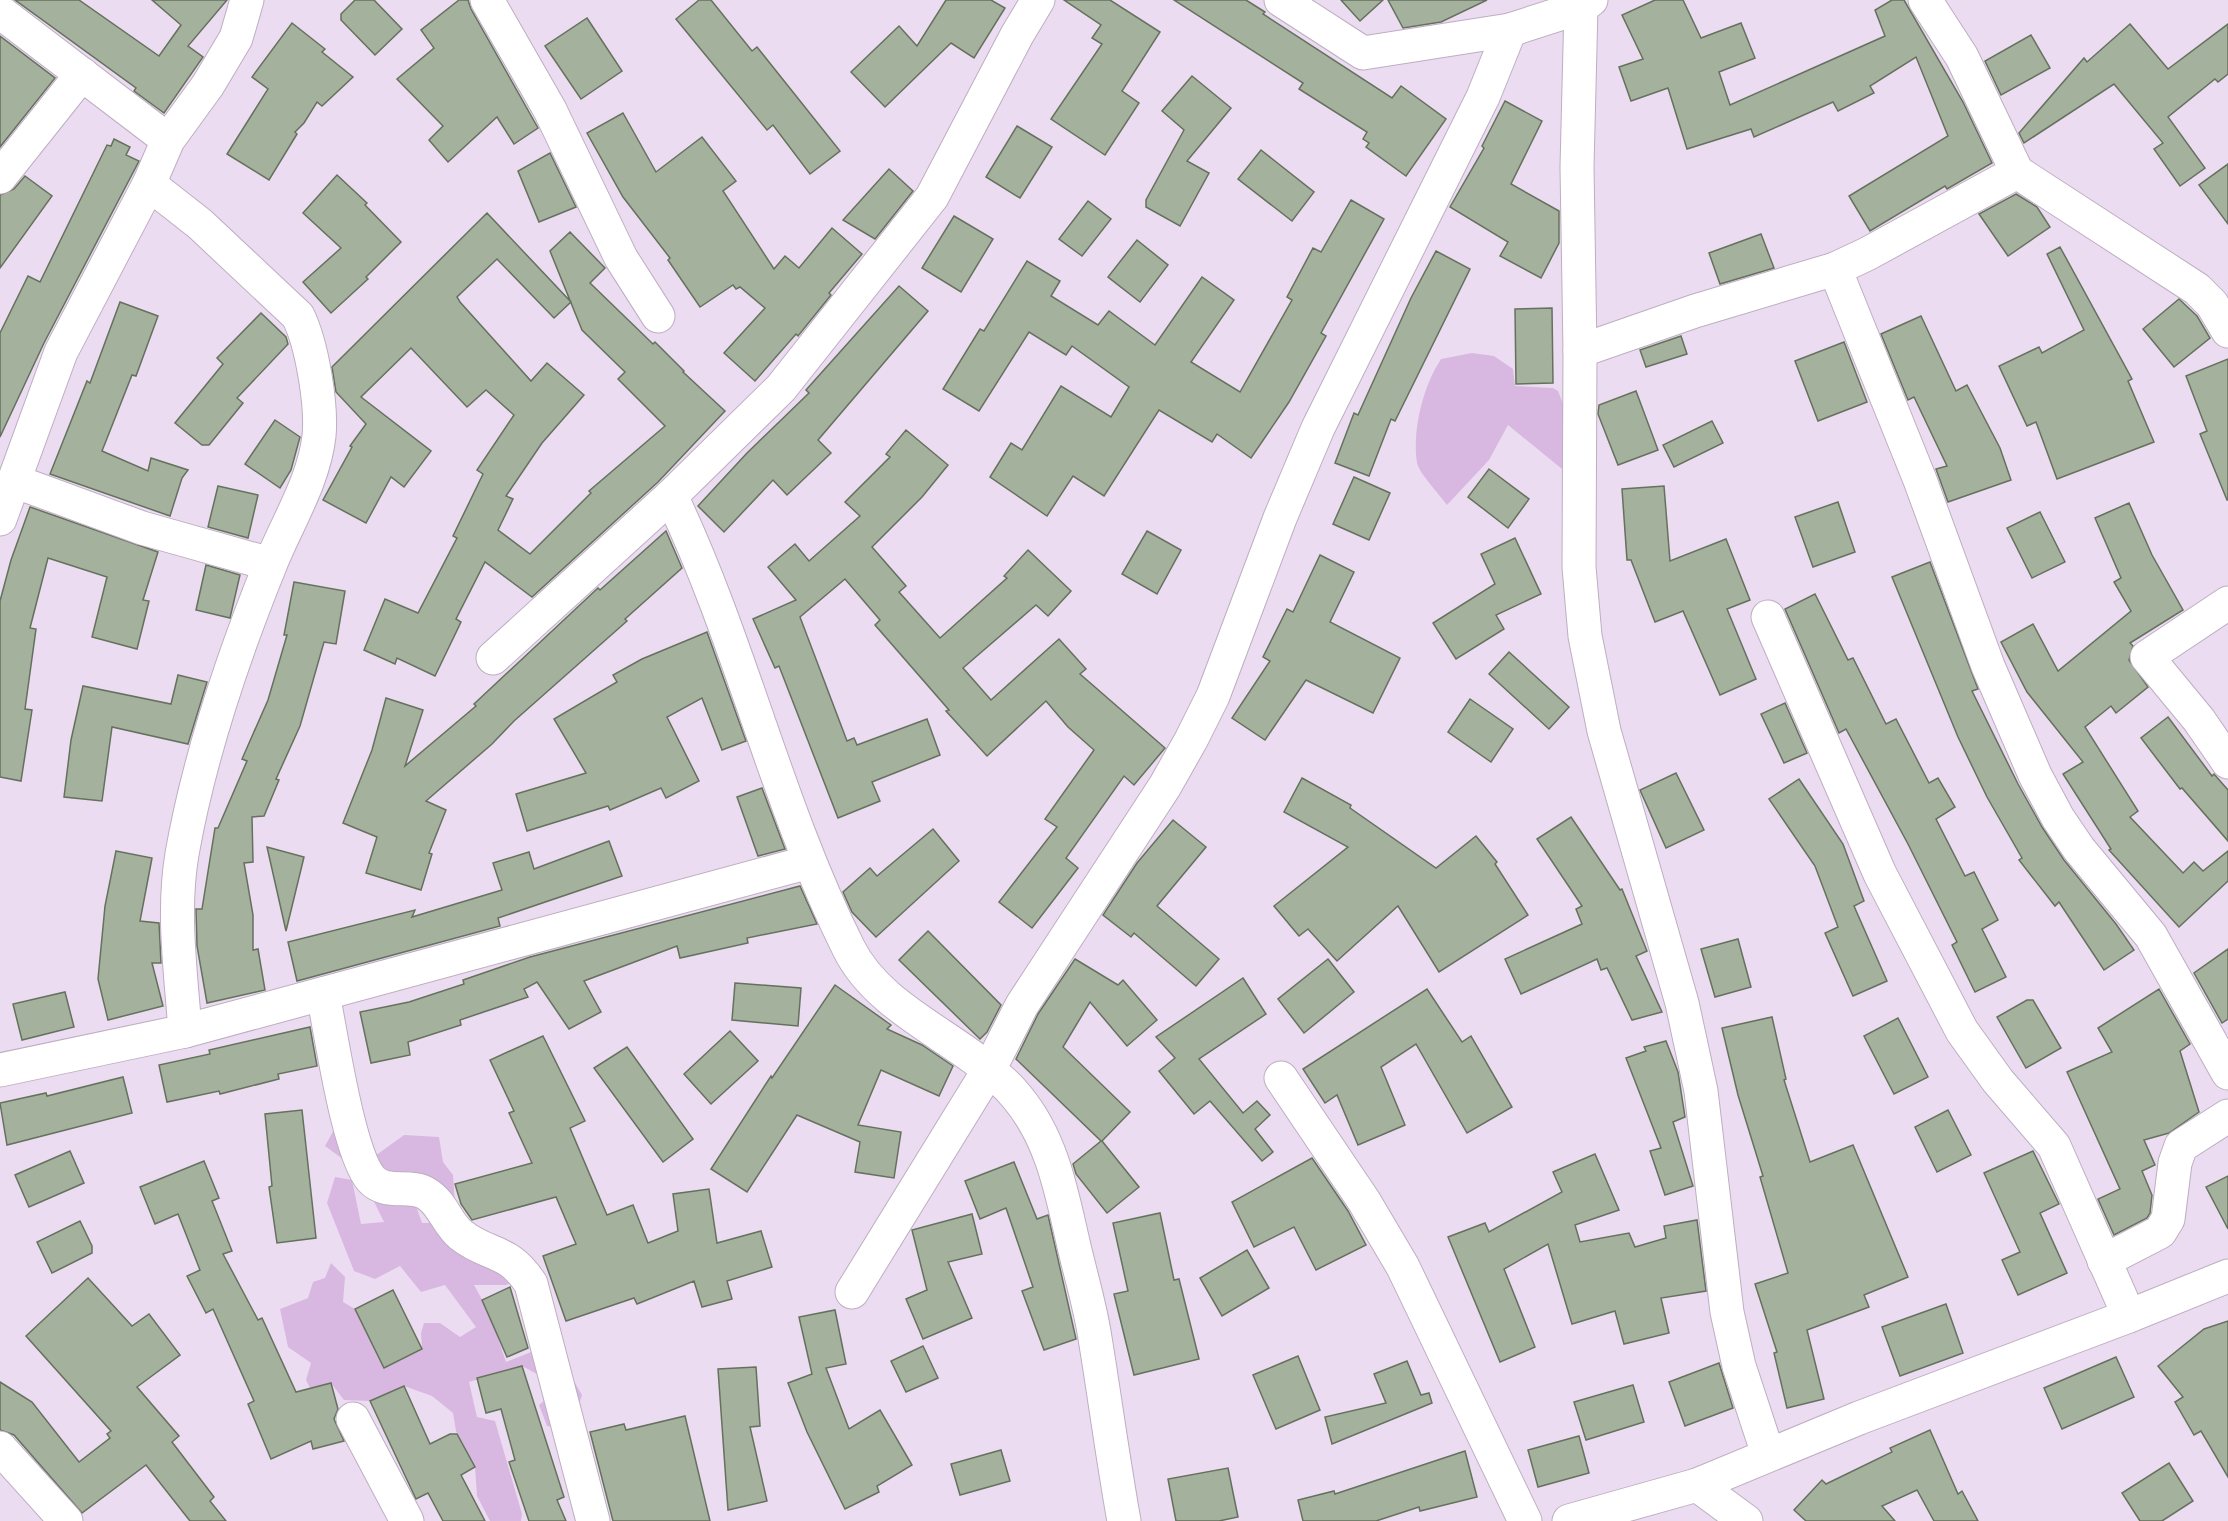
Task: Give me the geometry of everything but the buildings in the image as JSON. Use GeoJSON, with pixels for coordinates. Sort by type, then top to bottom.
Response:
{"type":"FeatureCollection","features":[{"type":"Feature","properties":{"kind":"street"},"geometry":{"type":"LineString","coordinates":[[0,519],[62,352],[149,184],[168,140],[208,85],[236,38],[247,0]]}},
{"type":"Feature","properties":{"kind":"street"},"geometry":{"type":"LineString","coordinates":[[487,0],[550,110],[621,258],[658,316]]}},
{"type":"Feature","properties":{"kind":"street"},"geometry":{"type":"LineString","coordinates":[[493,658],[671,496],[781,388],[932,197],[1017,35],[1038,0]]}},
{"type":"Feature","properties":{"kind":"street"},"geometry":{"type":"LineString","coordinates":[[1281,0],[1363,53],[1510,30],[1586,3],[1577,167],[1580,351],[1579,567],[1585,636],[1604,731],[1682,1003],[1704,1110],[1727,1312],[1739,1366],[1768,1454]]}},
{"type":"Feature","properties":{"kind":"street"},"geometry":{"type":"LineString","coordinates":[[1925,0],[1962,57],[2017,172],[2197,289],[2212,304],[2228,331]]}},
{"type":"Feature","properties":{"kind":"street"},"geometry":{"type":"LineString","coordinates":[[0,12],[168,140]]}},
{"type":"Feature","properties":{"kind":"street"},"geometry":{"type":"LineString","coordinates":[[852,1292],[990,1068],[1022,1005],[1164,786],[1213,696],[1280,518],[1318,428],[1483,97],[1510,30]]}},
{"type":"Feature","properties":{"kind":"street"},"geometry":{"type":"LineString","coordinates":[[0,177],[82,74]]}},
{"type":"Feature","properties":{"kind":"street"},"geometry":{"type":"LineString","coordinates":[[1580,351],[1695,311],[1835,269],[1867,254],[2017,172]]}},
{"type":"Feature","properties":{"kind":"street"},"geometry":{"type":"LineString","coordinates":[[149,184],[200,224],[286,302],[298,316],[307,334],[319,435],[315,457],[270,564],[224,693],[182,856],[178,932],[185,1031]]}},
{"type":"Feature","properties":{"kind":"street"},"geometry":{"type":"LineString","coordinates":[[1835,269],[1920,480],[1988,666],[2035,775],[2058,818],[2079,849],[2151,936],[2228,1073]]}},
{"type":"Feature","properties":{"kind":"street"},"geometry":{"type":"LineString","coordinates":[[14,481],[142,528],[270,564]]}},
{"type":"Feature","properties":{"kind":"street"},"geometry":{"type":"LineString","coordinates":[[671,496],[697,550],[809,862],[851,953],[868,976],[892,1000],[990,1068],[1018,1098],[1035,1123],[1053,1158],[1095,1334],[1124,1521]]}},
{"type":"Feature","properties":{"kind":"street"},"geometry":{"type":"LineString","coordinates":[[2228,603],[2147,657],[2199,720],[2228,762]]}},
{"type":"Feature","properties":{"kind":"street"},"geometry":{"type":"LineString","coordinates":[[1768,617],[1880,874],[1926,964],[1962,1031],[1998,1081],[2054,1146],[2129,1316]]}},
{"type":"Feature","properties":{"kind":"street"},"geometry":{"type":"LineString","coordinates":[[0,1070],[185,1031],[809,862]]}},
{"type":"Feature","properties":{"kind":"street"},"geometry":{"type":"LineString","coordinates":[[323,994],[354,1141],[371,1179],[383,1188],[425,1192],[436,1201],[461,1235],[506,1256],[520,1266],[531,1284],[593,1521]]}},
{"type":"Feature","properties":{"kind":"street"},"geometry":{"type":"LineString","coordinates":[[1281,1078],[1364,1201],[1403,1267],[1525,1521]]}},
{"type":"Feature","properties":{"kind":"street"},"geometry":{"type":"LineString","coordinates":[[2104,1261],[2160,1232],[2168,1219],[2175,1163],[2181,1146],[2228,1116]]}},
{"type":"Feature","properties":{"kind":"street"},"geometry":{"type":"LineString","coordinates":[[1569,1521],[1697,1485],[1768,1454],[2228,1276]]}},
{"type":"Feature","properties":{"kind":"street"},"geometry":{"type":"LineString","coordinates":[[353,1419],[406,1521]]}},
{"type":"Feature","properties":{"kind":"street"},"geometry":{"type":"LineString","coordinates":[[0,1448],[66,1521]]}},
{"type":"Feature","properties":{"kind":"street"},"geometry":{"type":"LineString","coordinates":[[1697,1485],[1746,1521]]}},
{"type":"Feature","properties":{"kind":"shaded area"},"geometry":{"type":"Polygon","coordinates":[[[1472,353],[1494,356],[1513,369],[1515,386],[1553,388],[1558,391],[1576,437],[1575,463],[1562,469],[1508,425],[1489,460],[1447,505],[1417,463],[1416,437],[1420,409],[1429,382],[1441,359],[1472,353]]]}},
{"type":"Feature","properties":{"kind":"shaded area"},"geometry":{"type":"Polygon","coordinates":[[[336,1126],[375,1156],[404,1135],[439,1137],[443,1162],[453,1175],[455,1204],[416,1206],[422,1223],[454,1223],[521,1278],[506,1285],[474,1285],[490,1314],[506,1362],[541,1348],[561,1359],[582,1395],[571,1430],[547,1426],[539,1405],[545,1400],[552,1382],[522,1366],[469,1382],[477,1417],[495,1421],[522,1514],[521,1521],[490,1521],[477,1496],[475,1467],[456,1431],[453,1413],[432,1396],[404,1386],[370,1401],[344,1400],[331,1383],[310,1388],[306,1380],[311,1363],[288,1347],[280,1309],[308,1298],[313,1282],[325,1278],[331,1263],[345,1277],[343,1302],[355,1309],[384,1368],[422,1349],[421,1333],[424,1323],[440,1323],[460,1337],[476,1327],[445,1285],[421,1292],[400,1266],[375,1279],[354,1271],[327,1203],[335,1177],[352,1180],[361,1224],[384,1222],[359,1171],[325,1146],[336,1126]]]}}]}
